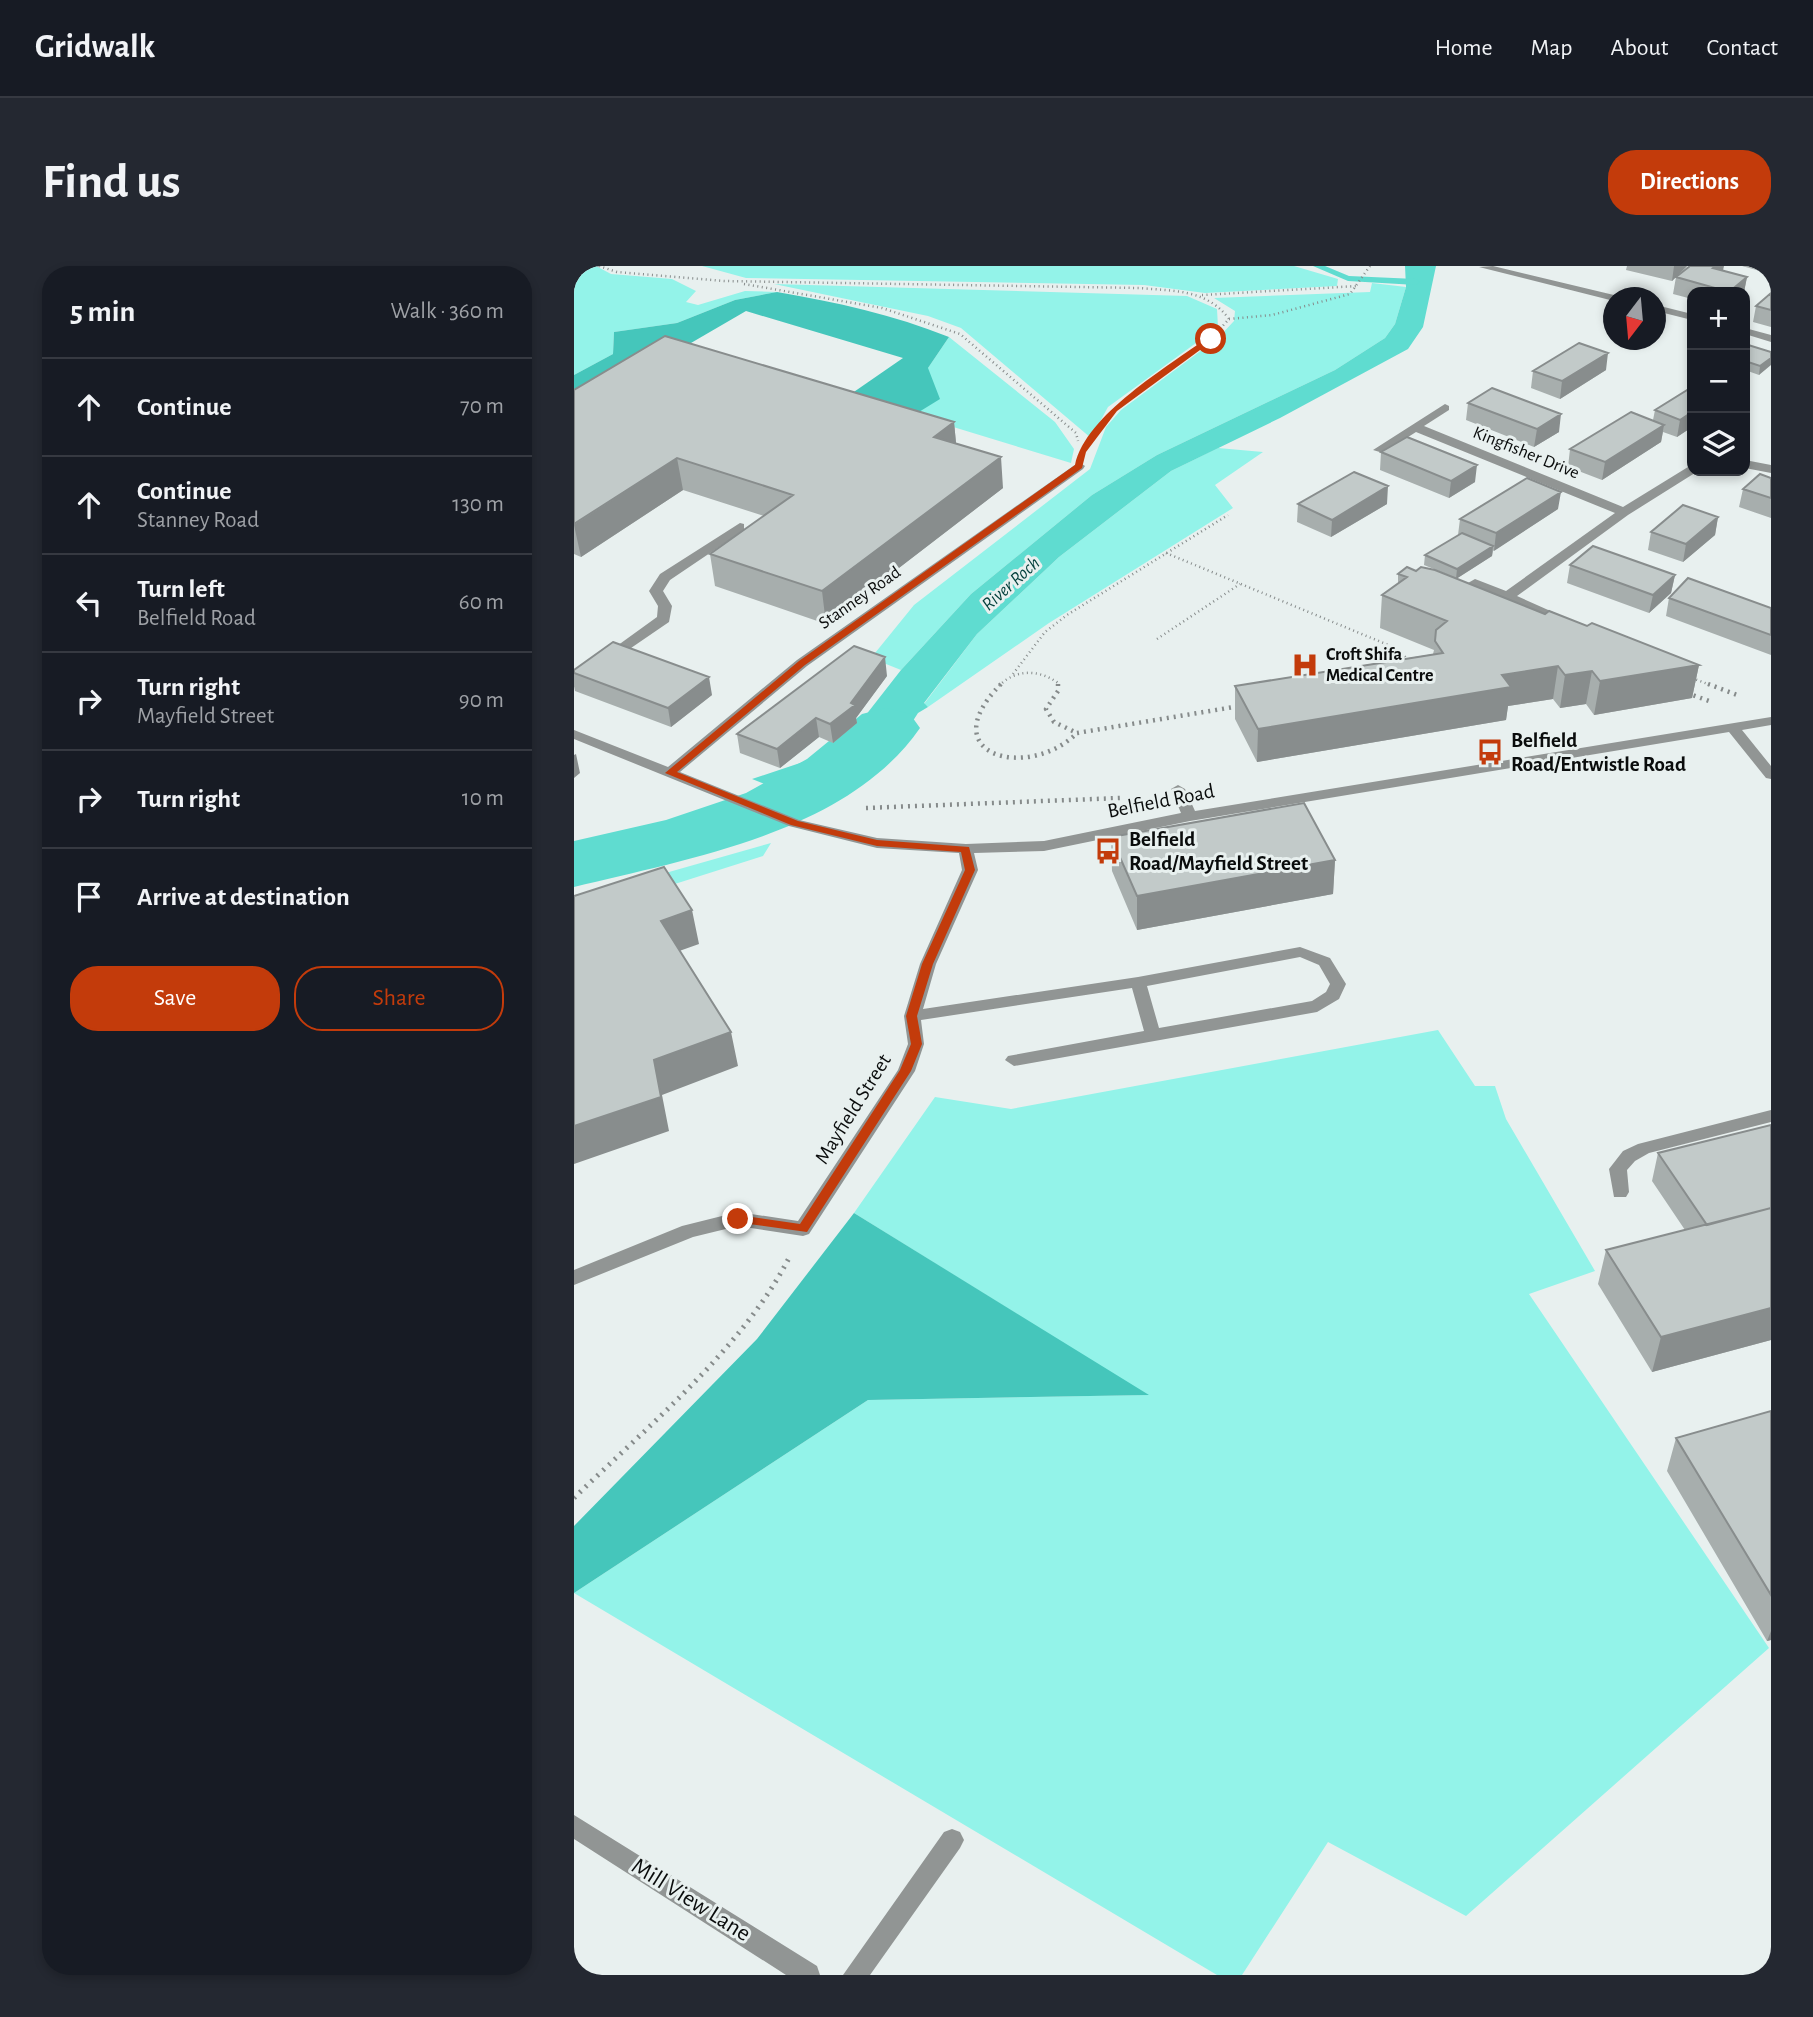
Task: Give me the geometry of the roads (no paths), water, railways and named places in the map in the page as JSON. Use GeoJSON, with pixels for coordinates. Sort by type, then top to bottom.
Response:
{"type":"FeatureCollection","features":[{"type":"Feature","properties":{"kind":"street"},"geometry":{"type":"LineString","coordinates":[[1484,267],[1603,295]]}},
{"type":"Feature","properties":{"kind":"street"},"geometry":{"type":"LineString","coordinates":[[1666,310],[1687,316]]}},
{"type":"Feature","properties":{"kind":"street"},"geometry":{"type":"LineString","coordinates":[[1750,333],[1771,340]]}},
{"type":"Feature","properties":{"kind":"street"},"geometry":{"type":"LineString","coordinates":[[1379,450],[1445,408]]}},
{"type":"Feature","properties":{"kind":"street","name":"Kingfisher Drive"},"geometry":{"type":"LineString","coordinates":[[1415,427],[1624,512]]}},
{"type":"Feature","properties":{"kind":"street","name":"Stanney Road"},"geometry":{"type":"LineString","coordinates":[[670,773],[802,663],[1081,459]]}},
{"type":"Feature","properties":{"kind":"street"},"geometry":{"type":"LineString","coordinates":[[1750,465],[1771,469]]}},
{"type":"Feature","properties":{"kind":"street"},"geometry":{"type":"LineString","coordinates":[[1507,597],[1624,512],[1687,473]]}},
{"type":"Feature","properties":{"kind":"street"},"geometry":{"type":"LineString","coordinates":[[574,683],[664,619],[665,606],[656,591],[665,577],[740,527]]}},
{"type":"Feature","properties":{"kind":"street"},"geometry":{"type":"LineString","coordinates":[[1475,583],[1573,624]]}},
{"type":"Feature","properties":{"kind":"street","name":"Belfield Road"},"geometry":{"type":"LineString","coordinates":[[574,734],[794,823],[877,843],[966,849],[1044,846],[1190,816],[1771,721]]}},
{"type":"Feature","properties":{"kind":"street"},"geometry":{"type":"LineString","coordinates":[[1732,727],[1771,775]]}},
{"type":"Feature","properties":{"kind":"street"},"geometry":{"type":"LineString","coordinates":[[1179,792],[1190,816]]}},
{"type":"Feature","properties":{"kind":"street","name":"Mayfield Street"},"geometry":{"type":"LineString","coordinates":[[574,1278],[688,1231],[738,1219],[803,1229],[906,1071],[916,1044],[912,1016],[928,964],[970,870],[966,849]]}},
{"type":"Feature","properties":{"kind":"street"},"geometry":{"type":"LineString","coordinates":[[912,1016],[1138,982],[1300,952],[1321,957],[1331,968],[1338,984],[1333,995],[1317,1006],[1014,1060]]}},
{"type":"Feature","properties":{"kind":"street"},"geometry":{"type":"LineString","coordinates":[[1138,982],[1153,1035]]}},
{"type":"Feature","properties":{"kind":"street"},"geometry":{"type":"LineString","coordinates":[[1620,1192],[1618,1169],[1629,1156],[1644,1148],[1771,1116]]}},
{"type":"Feature","properties":{"kind":"street","name":"Mill View Lane"},"geometry":{"type":"LineString","coordinates":[[574,1826],[808,1975]]}},
{"type":"Feature","properties":{"kind":"street"},"geometry":{"type":"LineString","coordinates":[[855,1975],[952,1840]]}},
{"type":"Feature","properties":{"kind":"water"},"geometry":{"type":"Polygon","coordinates":[[[1405,266],[1436,266],[1423,327],[1408,349],[1280,418],[1171,471],[1059,557],[977,634],[924,703],[928,707],[918,713],[884,766],[821,806],[752,779],[803,762],[844,743],[901,670],[971,594],[1092,495],[1157,455],[1335,370],[1385,338],[1395,324],[1406,287],[1405,266]]]}},
{"type":"Feature","properties":{"kind":"waterway"},"geometry":{"type":"LineString","coordinates":[[1317,266],[1348,278],[1416,282]]}},
{"type":"Feature","properties":{"kind":"waterway","name":"River Roch"},"geometry":{"type":"LineString","coordinates":[[574,864],[688,836],[771,808],[832,773],[886,728]]}},
{"type":"Feature","properties":{"kind":"place","name":"Croft Shifa Medical Centre"},"geometry":{"type":"Point","coordinates":[1305,665]}},
{"type":"Feature","properties":{"kind":"place","name":"Belfield Road/Entwistle Road"},"geometry":{"type":"Point","coordinates":[1490,752]}},
{"type":"Feature","properties":{"kind":"place","name":"Belfield Road/Mayfield Street"},"geometry":{"type":"Point","coordinates":[1108,851]}}]}
